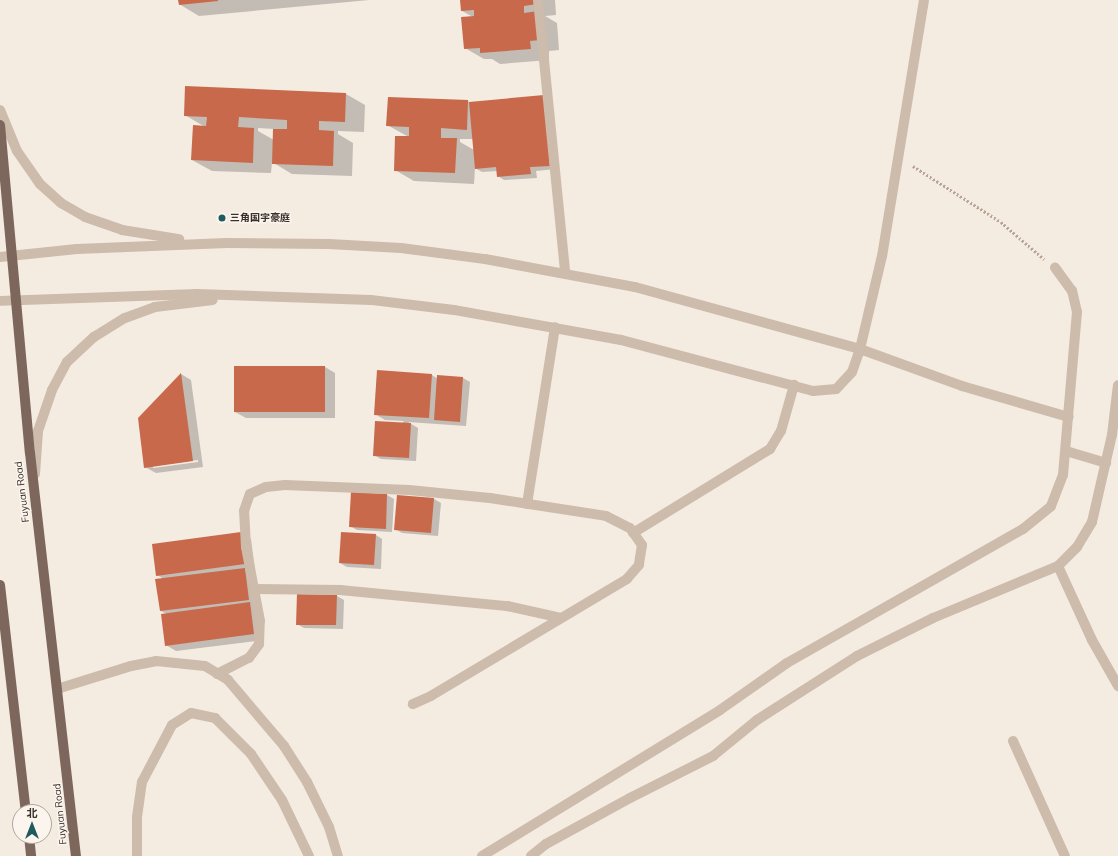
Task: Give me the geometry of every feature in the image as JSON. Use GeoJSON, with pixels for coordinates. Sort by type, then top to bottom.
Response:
{"type":"FeatureCollection","features":[{"type":"Feature","properties":{"kind":"main road","name":"Fuyuan Road"},"geometry":{"type":"LineString","coordinates":[[0,125],[34,490],[76,856]]}},
{"type":"Feature","properties":{"kind":"main road"},"geometry":{"type":"LineString","coordinates":[[0,585],[25,804]]}},
{"type":"Feature","properties":{"kind":"main road"},"geometry":{"type":"LineString","coordinates":[[30,844],[31,856]]}},
{"type":"Feature","properties":{"kind":"street"},"geometry":{"type":"LineString","coordinates":[[538,0],[565,272]]}},
{"type":"Feature","properties":{"kind":"street"},"geometry":{"type":"LineString","coordinates":[[0,301],[16,302],[108,296],[269,295],[386,302],[454,310],[555,327],[621,340],[813,391],[836,389],[852,372],[860,349],[882,256],[924,0]]}},
{"type":"Feature","properties":{"kind":"street"},"geometry":{"type":"LineString","coordinates":[[0,110],[17,151],[40,184],[61,203],[79,213],[122,230],[165,238],[227,243]]}},
{"type":"Feature","properties":{"kind":"street"},"geometry":{"type":"LineString","coordinates":[[0,257],[12,255],[227,243],[329,244],[401,248],[565,272],[635,287],[860,349],[962,386],[1069,417]]}},
{"type":"Feature","properties":{"kind":"street"},"geometry":{"type":"LineString","coordinates":[[482,856],[720,710],[787,663],[1023,529],[1051,506],[1063,475],[1077,312],[1072,291],[1055,268]]}},
{"type":"Feature","properties":{"kind":"street"},"geometry":{"type":"LineString","coordinates":[[34,490],[38,431],[52,390],[67,362],[94,337],[125,318],[155,307],[269,295]]}},
{"type":"Feature","properties":{"kind":"street"},"geometry":{"type":"LineString","coordinates":[[527,504],[555,327]]}},
{"type":"Feature","properties":{"kind":"street"},"geometry":{"type":"LineString","coordinates":[[531,856],[546,844],[630,798],[714,756],[757,720],[857,656],[933,618],[1058,566],[1077,547],[1092,522],[1106,463],[1118,384]]}},
{"type":"Feature","properties":{"kind":"street"},"geometry":{"type":"LineString","coordinates":[[633,533],[770,449],[781,430],[794,386]]}},
{"type":"Feature","properties":{"kind":"street"},"geometry":{"type":"LineString","coordinates":[[1066,451],[1106,463]]}},
{"type":"Feature","properties":{"kind":"street"},"geometry":{"type":"LineString","coordinates":[[217,674],[249,658],[260,644],[260,621],[246,547],[244,511],[250,494],[266,486],[285,485],[409,490],[527,504],[606,516],[633,533],[642,545],[640,565],[627,579],[431,696],[413,704]]}},
{"type":"Feature","properties":{"kind":"street"},"geometry":{"type":"LineString","coordinates":[[1058,566],[1092,640],[1118,686]]}},
{"type":"Feature","properties":{"kind":"street"},"geometry":{"type":"LineString","coordinates":[[254,589],[340,590],[507,606],[561,618]]}},
{"type":"Feature","properties":{"kind":"street"},"geometry":{"type":"LineString","coordinates":[[57,689],[131,666],[156,661],[205,666],[228,680],[284,746],[307,782],[329,826],[338,856]]}},
{"type":"Feature","properties":{"kind":"street"},"geometry":{"type":"LineString","coordinates":[[137,856],[137,817],[142,782],[172,726],[191,713],[215,718],[251,754],[282,800],[309,856]]}},
{"type":"Feature","properties":{"kind":"street"},"geometry":{"type":"LineString","coordinates":[[1013,741],[1065,856]]}},
{"type":"Feature","properties":{"kind":"path"},"geometry":{"type":"LineString","coordinates":[[898,157],[1001,222],[1055,268]]}},
{"type":"Feature","properties":{"kind":"building"},"geometry":{"type":"Polygon","coordinates":[[[178,0],[218,0],[218,1],[179,5],[178,0]]]}},
{"type":"Feature","properties":{"kind":"building"},"geometry":{"type":"Polygon","coordinates":[[[460,0],[537,0],[537,4],[524,6],[524,13],[538,11],[540,40],[530,41],[531,49],[480,53],[480,48],[464,49],[461,17],[474,16],[474,10],[461,11],[460,0]]]}},
{"type":"Feature","properties":{"kind":"building"},"geometry":{"type":"Polygon","coordinates":[[[185,86],[346,93],[345,122],[319,121],[319,130],[334,131],[333,166],[272,164],[273,129],[287,129],[287,120],[239,117],[238,127],[254,128],[253,163],[191,160],[193,125],[206,126],[207,117],[184,116],[185,86]]]}},
{"type":"Feature","properties":{"kind":"building"},"geometry":{"type":"Polygon","coordinates":[[[544,95],[550,166],[530,167],[531,174],[497,177],[496,167],[475,169],[469,102],[544,95]]]}},
{"type":"Feature","properties":{"kind":"building"},"geometry":{"type":"Polygon","coordinates":[[[388,97],[468,100],[467,130],[441,128],[441,138],[457,138],[455,173],[394,171],[395,136],[409,136],[409,127],[386,126],[388,97]]]}},
{"type":"Feature","properties":{"kind":"building"},"geometry":{"type":"Polygon","coordinates":[[[234,366],[325,366],[325,412],[234,412],[234,366]]]}},
{"type":"Feature","properties":{"kind":"building"},"geometry":{"type":"Polygon","coordinates":[[[377,370],[432,374],[429,418],[374,415],[377,370]]]}},
{"type":"Feature","properties":{"kind":"building"},"geometry":{"type":"Polygon","coordinates":[[[181,373],[193,461],[144,468],[138,418],[181,373]]]}},
{"type":"Feature","properties":{"kind":"building"},"geometry":{"type":"Polygon","coordinates":[[[437,375],[463,377],[460,422],[434,420],[437,375]]]}},
{"type":"Feature","properties":{"kind":"building"},"geometry":{"type":"Polygon","coordinates":[[[375,421],[411,423],[409,458],[373,456],[375,421]]]}},
{"type":"Feature","properties":{"kind":"building"},"geometry":{"type":"Polygon","coordinates":[[[351,492],[387,494],[386,529],[349,527],[351,492]]]}},
{"type":"Feature","properties":{"kind":"building"},"geometry":{"type":"Polygon","coordinates":[[[397,495],[434,498],[431,533],[394,530],[397,495]]]}},
{"type":"Feature","properties":{"kind":"building"},"geometry":{"type":"Polygon","coordinates":[[[241,532],[245,564],[156,576],[152,544],[241,532]]]}},
{"type":"Feature","properties":{"kind":"building"},"geometry":{"type":"Polygon","coordinates":[[[341,532],[376,534],[374,565],[339,563],[341,532]]]}},
{"type":"Feature","properties":{"kind":"building"},"geometry":{"type":"Polygon","coordinates":[[[245,568],[249,600],[160,611],[155,579],[245,568]]]}},
{"type":"Feature","properties":{"kind":"building"},"geometry":{"type":"Polygon","coordinates":[[[297,594],[337,595],[336,625],[296,625],[297,594]]]}},
{"type":"Feature","properties":{"kind":"building"},"geometry":{"type":"Polygon","coordinates":[[[250,602],[254,634],[165,646],[161,614],[250,602]]]}},
{"type":"Feature","properties":{"kind":"place","name":"三角国宇豪庭"},"geometry":{"type":"Point","coordinates":[222,218]}}]}
